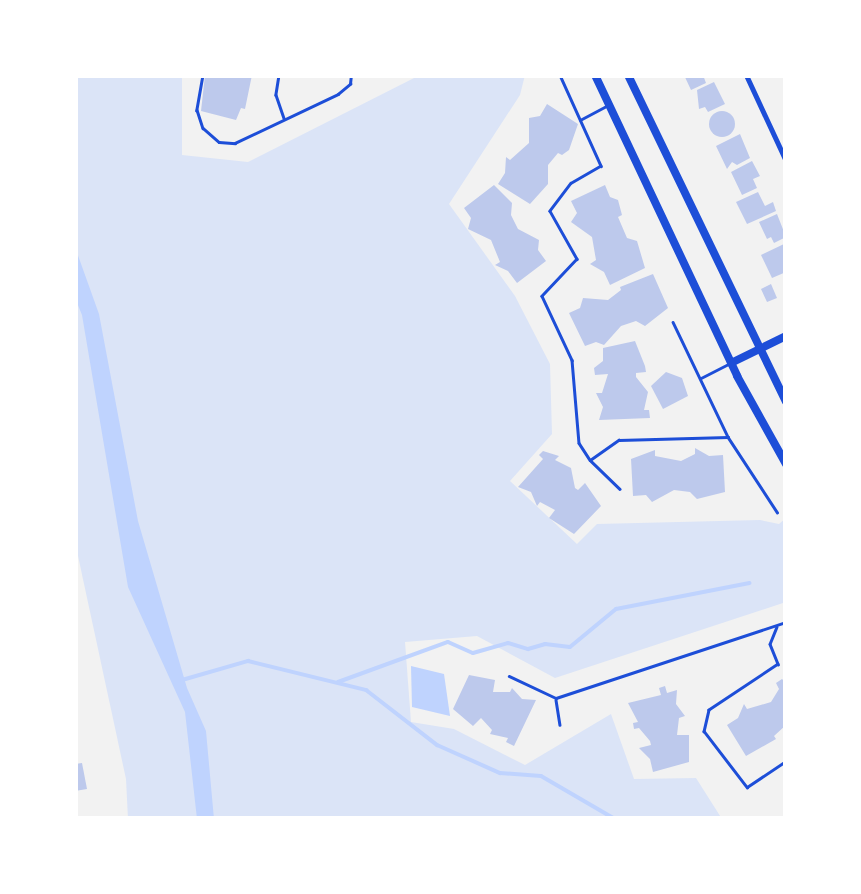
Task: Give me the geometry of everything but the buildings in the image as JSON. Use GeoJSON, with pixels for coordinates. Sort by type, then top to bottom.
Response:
{"type":"FeatureCollection","features":[{"type":"Feature","properties":{"kind":"main road"},"geometry":{"type":"LineString","coordinates":[[596,75],[731,363],[786,464]]}},
{"type":"Feature","properties":{"kind":"main road"},"geometry":{"type":"LineString","coordinates":[[628,75],[786,402]]}},
{"type":"Feature","properties":{"kind":"main road"},"geometry":{"type":"LineString","coordinates":[[731,363],[786,336]]}},
{"type":"Feature","properties":{"kind":"street"},"geometry":{"type":"LineString","coordinates":[[746,75],[786,161]]}},
{"type":"Feature","properties":{"kind":"lane"},"geometry":{"type":"LineString","coordinates":[[203,75],[197,110],[203,128],[219,142],[236,144],[338,94],[350,84],[351,75]]}},
{"type":"Feature","properties":{"kind":"lane"},"geometry":{"type":"LineString","coordinates":[[279,75],[276,95],[285,120]]}},
{"type":"Feature","properties":{"kind":"lane"},"geometry":{"type":"LineString","coordinates":[[560,75],[600,166],[571,182],[550,211],[577,259],[542,296],[572,360],[580,444],[590,460],[620,488]]}},
{"type":"Feature","properties":{"kind":"lane"},"geometry":{"type":"LineString","coordinates":[[580,120],[609,104]]}},
{"type":"Feature","properties":{"kind":"lane"},"geometry":{"type":"LineString","coordinates":[[672,322],[728,437],[778,512]]}},
{"type":"Feature","properties":{"kind":"lane"},"geometry":{"type":"LineString","coordinates":[[700,378],[731,363]]}},
{"type":"Feature","properties":{"kind":"lane"},"geometry":{"type":"LineString","coordinates":[[590,460],[619,440],[728,437]]}},
{"type":"Feature","properties":{"kind":"lane"},"geometry":{"type":"LineString","coordinates":[[509,676],[556,698],[786,622]]}},
{"type":"Feature","properties":{"kind":"lane"},"geometry":{"type":"LineString","coordinates":[[780,624],[770,644],[778,664],[708,710],[704,731],[747,787],[786,761]]}},
{"type":"Feature","properties":{"kind":"lane"},"geometry":{"type":"LineString","coordinates":[[556,698],[560,726]]}},
{"type":"Feature","properties":{"kind":"shaded area"},"geometry":{"type":"Polygon","coordinates":[[[75,75],[182,75],[182,155],[248,162],[420,75],[525,75],[520,95],[449,204],[515,296],[550,364],[552,434],[510,481],[577,544],[597,524],[760,520],[779,524],[786,518],[786,602],[555,678],[477,636],[405,642],[411,722],[454,729],[525,765],[611,714],[634,779],[696,778],[722,819],[128,819],[126,779],[75,542],[75,75]]]}},
{"type":"Feature","properties":{"kind":"water"},"geometry":{"type":"Polygon","coordinates":[[[75,247],[99,314],[138,521],[187,688],[206,731],[214,819],[197,819],[185,712],[128,587],[82,315],[75,298],[75,247]]]}},
{"type":"Feature","properties":{"kind":"water"},"geometry":{"type":"Polygon","coordinates":[[[411,666],[444,674],[450,716],[412,707],[411,666]]]}},
{"type":"Feature","properties":{"kind":"waterway"},"geometry":{"type":"LineString","coordinates":[[338,682],[448,642],[473,653],[508,643],[528,649],[545,644],[570,647],[616,609],[750,583]]}},
{"type":"Feature","properties":{"kind":"waterway"},"geometry":{"type":"LineString","coordinates":[[182,680],[248,661],[366,690],[437,745],[500,773],[541,776],[615,819]]}}]}
